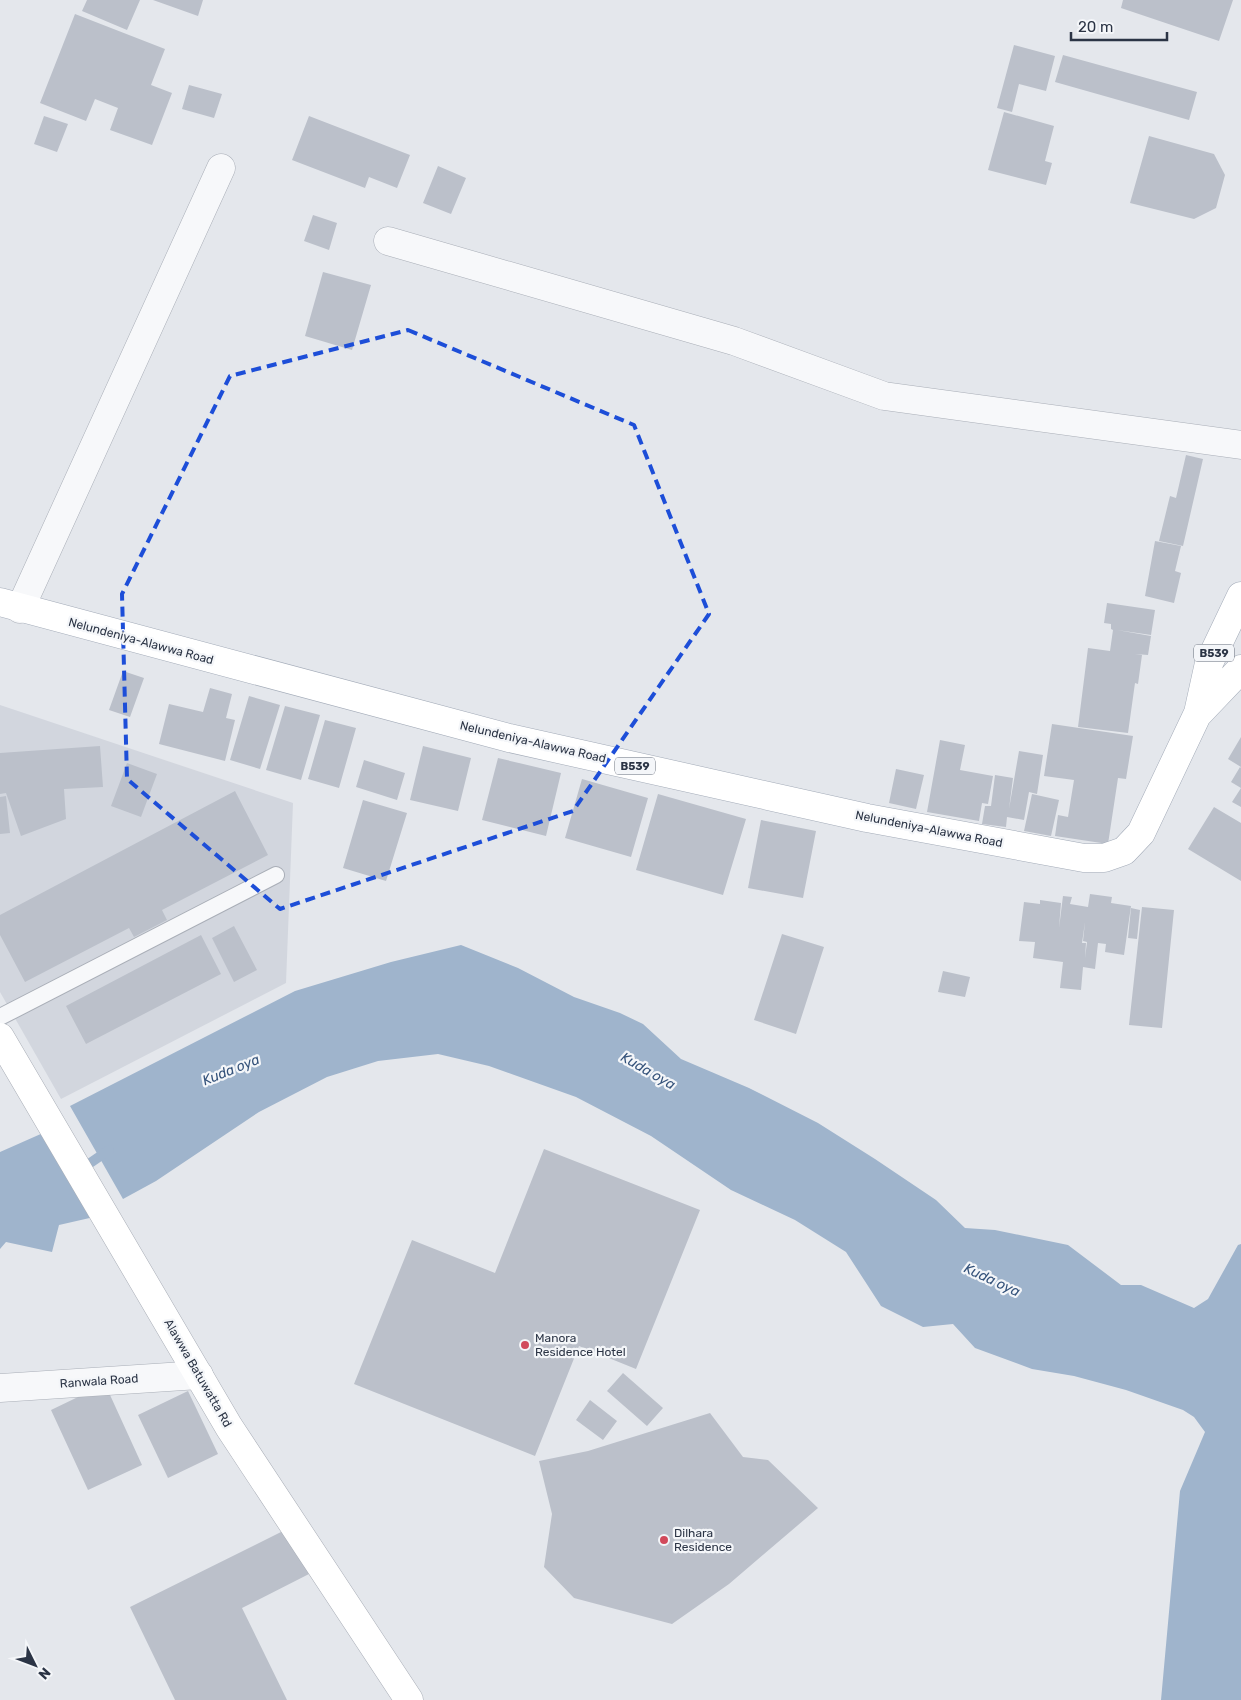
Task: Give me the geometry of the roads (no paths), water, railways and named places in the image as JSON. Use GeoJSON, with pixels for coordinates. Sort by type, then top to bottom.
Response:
{"type":"FeatureCollection","features":[{"type":"Feature","properties":{"kind":"main road","name":"Nelundeniya-Alawwa Road"},"geometry":{"type":"LineString","coordinates":[[10,605],[508,738],[867,818],[1084,858],[1104,858],[1124,851],[1141,833],[1198,713],[1209,663],[1241,596]]}},
{"type":"Feature","properties":{"kind":"main road","name":"Nelundeniya-Alawwa Road"},"geometry":{"type":"LineString","coordinates":[[1198,713],[1241,668]]}},
{"type":"Feature","properties":{"kind":"main road","name":"Alawwa Batuwatta Rd"},"geometry":{"type":"LineString","coordinates":[[0,1037],[42,1112],[130,1257],[229,1427],[409,1700]]}},
{"type":"Feature","properties":{"kind":"street"},"geometry":{"type":"LineString","coordinates":[[10,605],[221,168]]}},
{"type":"Feature","properties":{"kind":"street"},"geometry":{"type":"LineString","coordinates":[[388,241],[734,341],[884,396],[1241,445]]}},
{"type":"Feature","properties":{"kind":"street","name":"Ranwala Road"},"geometry":{"type":"LineString","coordinates":[[0,1388],[199,1375]]}},
{"type":"Feature","properties":{"kind":"lane"},"geometry":{"type":"LineString","coordinates":[[0,1017],[276,875]]}},
{"type":"Feature","properties":{"kind":"water"},"geometry":{"type":"Polygon","coordinates":[[[461,945],[518,968],[574,997],[620,1013],[643,1024],[681,1059],[749,1088],[818,1123],[875,1159],[936,1200],[965,1228],[995,1230],[1068,1245],[1121,1285],[1141,1285],[1194,1308],[1208,1299],[1238,1245],[1241,1244],[1241,1700],[1161,1700],[1180,1491],[1205,1432],[1194,1417],[1183,1410],[1126,1390],[1074,1376],[1032,1369],[975,1348],[953,1324],[923,1327],[881,1306],[846,1252],[795,1220],[731,1190],[651,1136],[576,1097],[489,1066],[438,1054],[378,1061],[327,1077],[259,1112],[156,1181],[123,1199],[70,1106],[295,991],[391,962],[461,945]]]}},
{"type":"Feature","properties":{"kind":"water"},"geometry":{"type":"Polygon","coordinates":[[[43,1133],[94,1217],[59,1225],[52,1252],[6,1242],[0,1249],[0,1152],[43,1133]]]}},
{"type":"Feature","properties":{"kind":"waterway","name":"Kuda oya"},"geometry":{"type":"LineString","coordinates":[[80,1170],[109,1150]]}},
{"type":"Feature","properties":{"kind":"place","name":"Manora Residence Hotel"},"geometry":{"type":"Point","coordinates":[525,1345]}},
{"type":"Feature","properties":{"kind":"place","name":"Dilhara Residence"},"geometry":{"type":"Point","coordinates":[664,1540]}}]}
